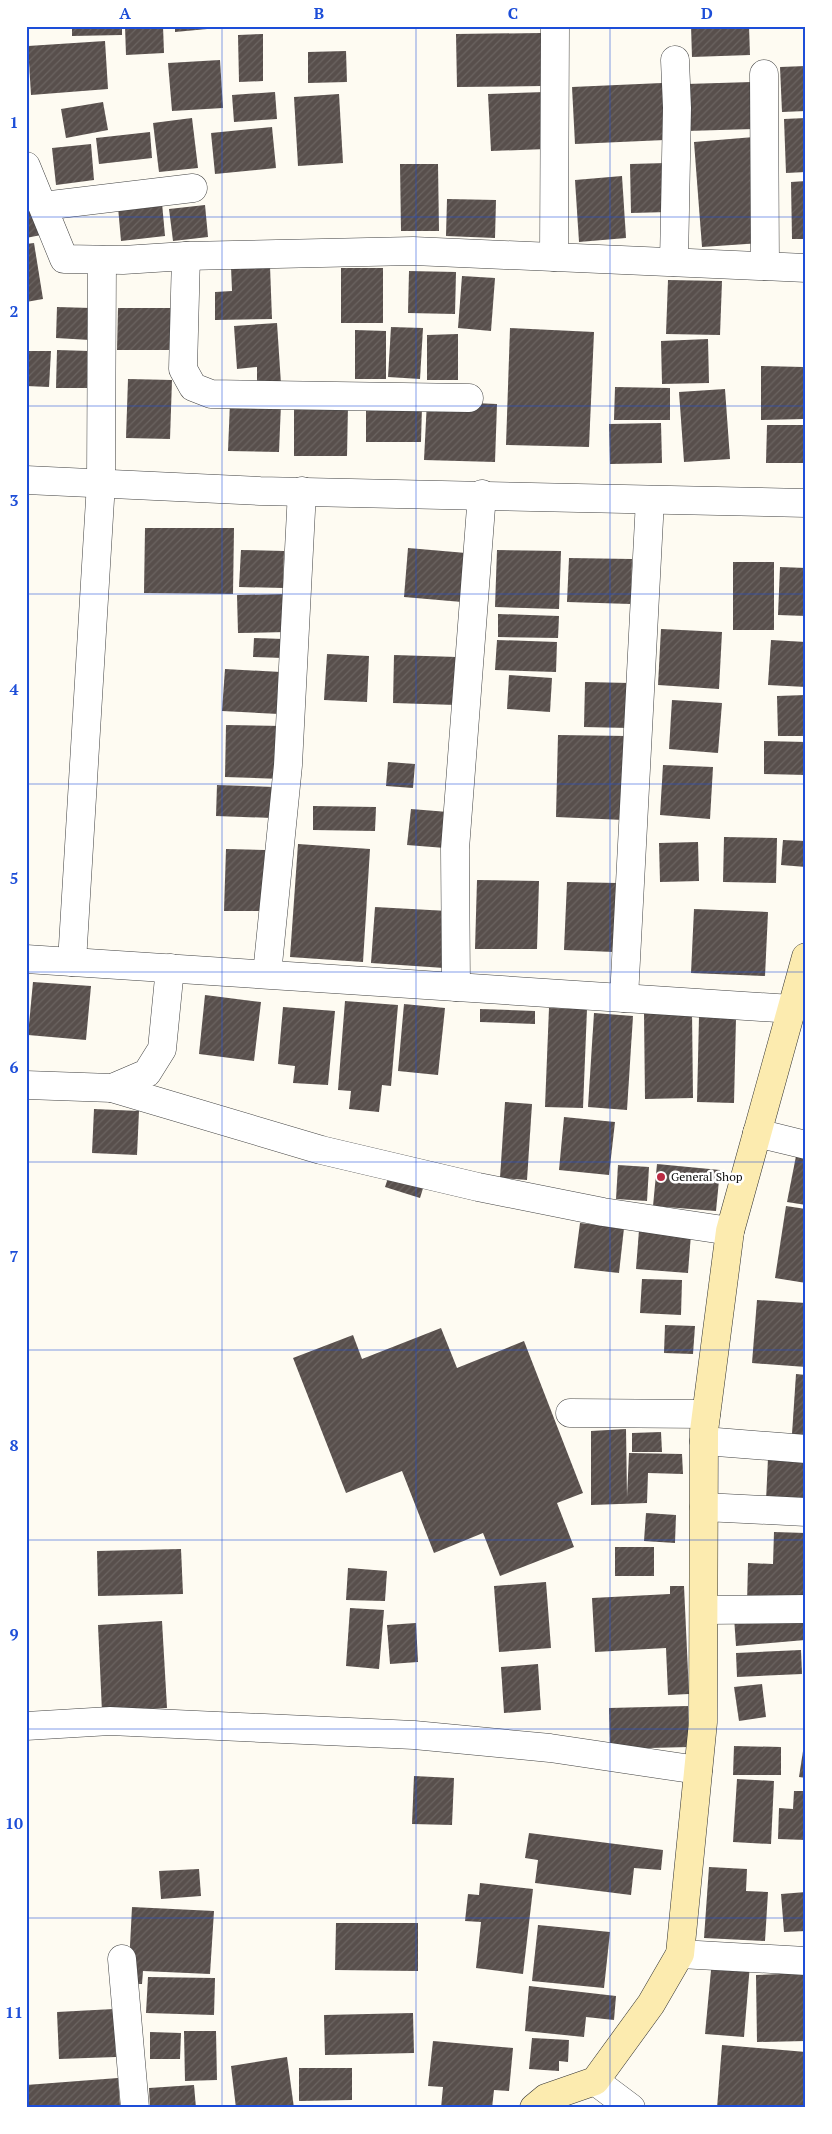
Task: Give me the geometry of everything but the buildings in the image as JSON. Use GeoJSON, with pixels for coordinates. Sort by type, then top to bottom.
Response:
{"type":"FeatureCollection","features":[{"type":"Feature","properties":{"kind":"main road"},"geometry":{"type":"LineString","coordinates":[[534,2108],[546,2098],[595,2082],[651,2004],[680,1954],[703,1722],[705,1610],[704,1442],[706,1414],[730,1231],[806,957]]}},
{"type":"Feature","properties":{"kind":"street"},"geometry":{"type":"LineString","coordinates":[[554,257],[555,26]]}},
{"type":"Feature","properties":{"kind":"street"},"geometry":{"type":"LineString","coordinates":[[674,262],[677,108],[675,60]]}},
{"type":"Feature","properties":{"kind":"street"},"geometry":{"type":"LineString","coordinates":[[764,74],[765,266]]}},
{"type":"Feature","properties":{"kind":"street"},"geometry":{"type":"LineString","coordinates":[[26,166],[64,259],[102,260],[186,256],[413,251],[806,268]]}},
{"type":"Feature","properties":{"kind":"street"},"geometry":{"type":"LineString","coordinates":[[43,206],[194,188]]}},
{"type":"Feature","properties":{"kind":"street"},"geometry":{"type":"LineString","coordinates":[[186,256],[183,369],[193,387],[211,394],[469,398]]}},
{"type":"Feature","properties":{"kind":"street"},"geometry":{"type":"LineString","coordinates":[[72,962],[101,483],[102,260]]}},
{"type":"Feature","properties":{"kind":"street"},"geometry":{"type":"LineString","coordinates":[[26,480],[302,491],[806,503]]}},
{"type":"Feature","properties":{"kind":"street"},"geometry":{"type":"LineString","coordinates":[[267,974],[288,765],[302,491]]}},
{"type":"Feature","properties":{"kind":"street"},"geometry":{"type":"LineString","coordinates":[[456,987],[456,849],[482,494]]}},
{"type":"Feature","properties":{"kind":"street"},"geometry":{"type":"LineString","coordinates":[[624,998],[650,500]]}},
{"type":"Feature","properties":{"kind":"street"},"geometry":{"type":"LineString","coordinates":[[26,960],[792,1009]]}},
{"type":"Feature","properties":{"kind":"street"},"geometry":{"type":"LineString","coordinates":[[112,1088],[147,1073],[162,1049],[170,968]]}},
{"type":"Feature","properties":{"kind":"street"},"geometry":{"type":"LineString","coordinates":[[26,1085],[112,1088],[321,1150],[478,1187],[603,1212],[730,1231]]}},
{"type":"Feature","properties":{"kind":"street"},"geometry":{"type":"LineString","coordinates":[[757,1133],[806,1145]]}},
{"type":"Feature","properties":{"kind":"street"},"geometry":{"type":"LineString","coordinates":[[570,1413],[706,1414]]}},
{"type":"Feature","properties":{"kind":"street"},"geometry":{"type":"LineString","coordinates":[[704,1442],[806,1449]]}},
{"type":"Feature","properties":{"kind":"street"},"geometry":{"type":"LineString","coordinates":[[704,1507],[806,1512]]}},
{"type":"Feature","properties":{"kind":"street"},"geometry":{"type":"LineString","coordinates":[[705,1610],[806,1609]]}},
{"type":"Feature","properties":{"kind":"street"},"geometry":{"type":"LineString","coordinates":[[26,1726],[110,1722],[414,1735],[550,1748],[698,1770]]}},
{"type":"Feature","properties":{"kind":"street"},"geometry":{"type":"LineString","coordinates":[[680,1954],[806,1961]]}},
{"type":"Feature","properties":{"kind":"street"},"geometry":{"type":"LineString","coordinates":[[122,1960],[135,2108]]}},
{"type":"Feature","properties":{"kind":"street"},"geometry":{"type":"LineString","coordinates":[[595,2082],[631,2108]]}},
{"type":"Feature","properties":{"kind":"place","name":"General Shop"},"geometry":{"type":"Point","coordinates":[661,1177]}}]}
